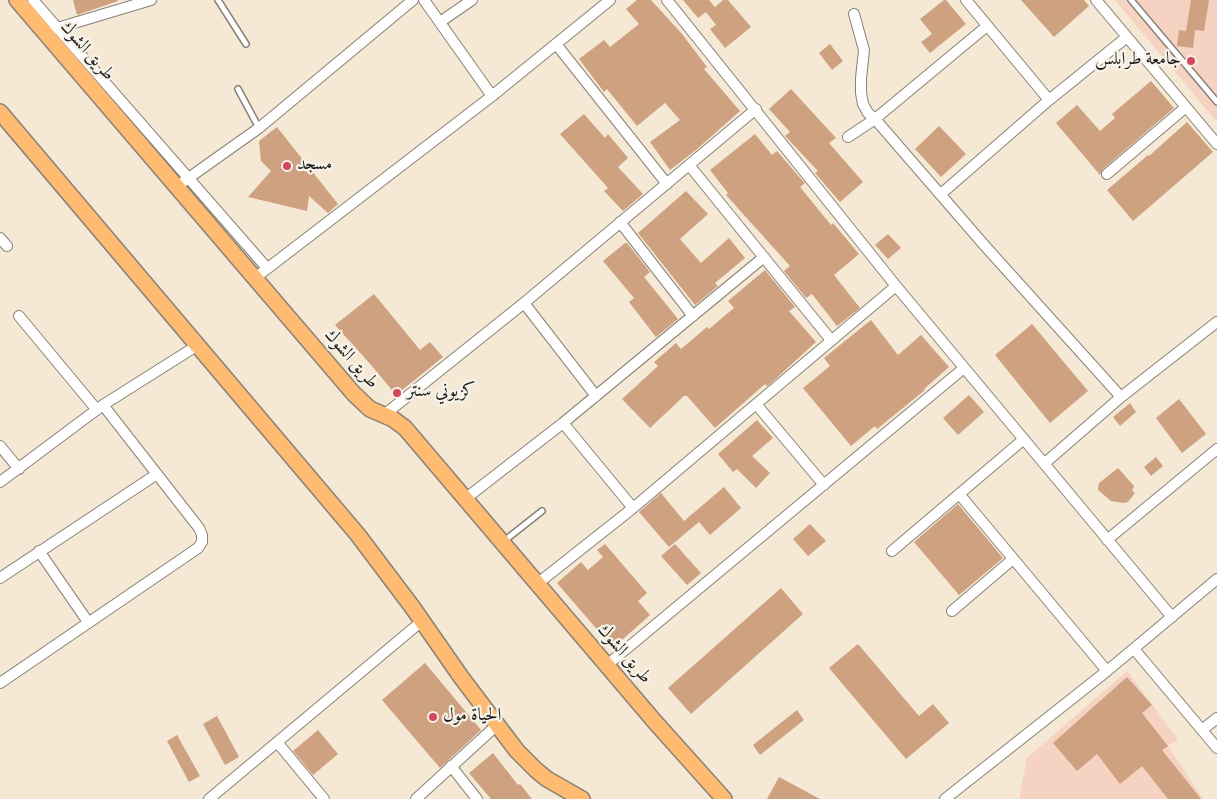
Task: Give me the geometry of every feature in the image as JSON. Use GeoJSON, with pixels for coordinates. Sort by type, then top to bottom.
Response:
{"type":"FeatureCollection","features":[{"type":"Feature","properties":{"kind":"main road","name":"طريق الشوك"},"geometry":{"type":"LineString","coordinates":[[17,0],[52,30],[261,273],[364,405],[374,412],[393,419],[405,428],[606,665],[724,799]]}},
{"type":"Feature","properties":{"kind":"main road"},"geometry":{"type":"LineString","coordinates":[[0,112],[358,535],[517,751],[536,770],[582,799]]}},
{"type":"Feature","properties":{"kind":"street"},"geometry":{"type":"LineString","coordinates":[[33,0],[52,30],[151,0]]}},
{"type":"Feature","properties":{"kind":"street"},"geometry":{"type":"LineString","coordinates":[[183,183],[259,128],[413,0]]}},
{"type":"Feature","properties":{"kind":"street"},"geometry":{"type":"LineString","coordinates":[[424,0],[492,96]]}},
{"type":"Feature","properties":{"kind":"street"},"geometry":{"type":"LineString","coordinates":[[440,22],[472,0]]}},
{"type":"Feature","properties":{"kind":"street"},"geometry":{"type":"LineString","coordinates":[[261,273],[492,96],[610,0]]}},
{"type":"Feature","properties":{"kind":"street"},"geometry":{"type":"LineString","coordinates":[[667,0],[896,286],[1172,617]]}},
{"type":"Feature","properties":{"kind":"street"},"geometry":{"type":"LineString","coordinates":[[966,0],[1049,100]]}},
{"type":"Feature","properties":{"kind":"street"},"geometry":{"type":"LineString","coordinates":[[1096,0],[1217,144]]}},
{"type":"Feature","properties":{"kind":"street"},"geometry":{"type":"LineString","coordinates":[[854,14],[864,50],[860,78],[863,104],[868,113],[1121,397]]}},
{"type":"Feature","properties":{"kind":"street"},"geometry":{"type":"LineString","coordinates":[[848,137],[875,119],[987,26]]}},
{"type":"Feature","properties":{"kind":"street"},"geometry":{"type":"LineString","coordinates":[[941,194],[1049,100],[1127,37]]}},
{"type":"Feature","properties":{"kind":"street"},"geometry":{"type":"LineString","coordinates":[[556,44],[667,184]]}},
{"type":"Feature","properties":{"kind":"street"},"geometry":{"type":"LineString","coordinates":[[1107,174],[1186,107]]}},
{"type":"Feature","properties":{"kind":"street"},"geometry":{"type":"LineString","coordinates":[[384,415],[524,303],[756,109]]}},
{"type":"Feature","properties":{"kind":"street"},"geometry":{"type":"LineString","coordinates":[[689,165],[832,340]]}},
{"type":"Feature","properties":{"kind":"street"},"geometry":{"type":"LineString","coordinates":[[620,222],[693,316]]}},
{"type":"Feature","properties":{"kind":"street"},"geometry":{"type":"LineString","coordinates":[[465,499],[563,423],[764,257]]}},
{"type":"Feature","properties":{"kind":"street"},"geometry":{"type":"LineString","coordinates":[[537,584],[633,508],[896,286]]}},
{"type":"Feature","properties":{"kind":"street"},"geometry":{"type":"LineString","coordinates":[[524,303],[596,396]]}},
{"type":"Feature","properties":{"kind":"street"},"geometry":{"type":"LineString","coordinates":[[0,683],[198,548],[202,542],[199,528],[157,474],[20,316]]}},
{"type":"Feature","properties":{"kind":"street"},"geometry":{"type":"LineString","coordinates":[[1045,463],[1121,397],[1217,322]]}},
{"type":"Feature","properties":{"kind":"street"},"geometry":{"type":"LineString","coordinates":[[0,482],[100,408],[198,345]]}},
{"type":"Feature","properties":{"kind":"street"},"geometry":{"type":"LineString","coordinates":[[606,665],[964,368]]}},
{"type":"Feature","properties":{"kind":"street"},"geometry":{"type":"LineString","coordinates":[[756,404],[824,485]]}},
{"type":"Feature","properties":{"kind":"street"},"geometry":{"type":"LineString","coordinates":[[563,423],[633,508]]}},
{"type":"Feature","properties":{"kind":"street"},"geometry":{"type":"LineString","coordinates":[[892,551],[1024,439]]}},
{"type":"Feature","properties":{"kind":"street"},"geometry":{"type":"LineString","coordinates":[[0,446],[19,469]]}},
{"type":"Feature","properties":{"kind":"street"},"geometry":{"type":"LineString","coordinates":[[1107,540],[1217,449]]}},
{"type":"Feature","properties":{"kind":"street"},"geometry":{"type":"LineString","coordinates":[[0,578],[157,474]]}},
{"type":"Feature","properties":{"kind":"street"},"geometry":{"type":"LineString","coordinates":[[960,495],[1107,672]]}},
{"type":"Feature","properties":{"kind":"street"},"geometry":{"type":"LineString","coordinates":[[40,550],[88,622]]}},
{"type":"Feature","properties":{"kind":"street"},"geometry":{"type":"LineString","coordinates":[[952,611],[1013,559]]}},
{"type":"Feature","properties":{"kind":"street"},"geometry":{"type":"LineString","coordinates":[[945,799],[1107,672],[1217,579]]}},
{"type":"Feature","properties":{"kind":"street"},"geometry":{"type":"LineString","coordinates":[[209,799],[422,621]]}},
{"type":"Feature","properties":{"kind":"street"},"geometry":{"type":"LineString","coordinates":[[1134,649],[1217,748]]}},
{"type":"Feature","properties":{"kind":"street"},"geometry":{"type":"LineString","coordinates":[[1202,730],[1217,718]]}},
{"type":"Feature","properties":{"kind":"street"},"geometry":{"type":"LineString","coordinates":[[416,799],[497,725]]}},
{"type":"Feature","properties":{"kind":"street"},"geometry":{"type":"LineString","coordinates":[[277,742],[324,799]]}},
{"type":"Feature","properties":{"kind":"street"},"geometry":{"type":"LineString","coordinates":[[452,766],[477,799]]}},
{"type":"Feature","properties":{"kind":"lane"},"geometry":{"type":"LineString","coordinates":[[218,0],[246,44]]}},
{"type":"Feature","properties":{"kind":"lane"},"geometry":{"type":"LineString","coordinates":[[1131,0],[1217,102]]}},
{"type":"Feature","properties":{"kind":"lane"},"geometry":{"type":"LineString","coordinates":[[238,89],[259,128]]}},
{"type":"Feature","properties":{"kind":"lane"},"geometry":{"type":"LineString","coordinates":[[1211,94],[1217,91]]}},
{"type":"Feature","properties":{"kind":"lane"},"geometry":{"type":"LineString","coordinates":[[502,543],[542,511]]}},
{"type":"Feature","properties":{"kind":"shaded area","name":"جامعة طرابلس"},"geometry":{"type":"Polygon","coordinates":[[[1115,0],[1217,0],[1217,122],[1115,0]]]}},
{"type":"Feature","properties":{"kind":"shaded area"},"geometry":{"type":"Polygon","coordinates":[[[1127,671],[1178,739],[1168,746],[1203,799],[1019,799],[1027,758],[1127,671]]]}},
{"type":"Feature","properties":{"kind":"building"},"geometry":{"type":"Polygon","coordinates":[[[73,0],[118,0],[118,1],[77,15],[73,0]]]}},
{"type":"Feature","properties":{"kind":"building"},"geometry":{"type":"Polygon","coordinates":[[[637,0],[651,0],[682,34],[707,67],[704,69],[740,111],[670,170],[650,142],[680,120],[665,103],[637,126],[607,89],[604,92],[579,59],[604,40],[610,47],[639,24],[626,9],[637,0]]]}},
{"type":"Feature","properties":{"kind":"building"},"geometry":{"type":"Polygon","coordinates":[[[683,0],[709,0],[715,7],[723,0],[728,0],[751,27],[725,48],[710,29],[716,25],[706,12],[698,18],[683,0]]]}},
{"type":"Feature","properties":{"kind":"building"},"geometry":{"type":"Polygon","coordinates":[[[944,0],[966,24],[930,53],[921,42],[932,34],[920,19],[944,0]]]}},
{"type":"Feature","properties":{"kind":"building"},"geometry":{"type":"Polygon","coordinates":[[[1021,0],[1084,0],[1089,6],[1054,37],[1021,0]]]}},
{"type":"Feature","properties":{"kind":"building"},"geometry":{"type":"Polygon","coordinates":[[[1191,0],[1209,0],[1204,31],[1195,30],[1193,48],[1177,46],[1179,30],[1186,31],[1191,0]]]}},
{"type":"Feature","properties":{"kind":"building"},"geometry":{"type":"Polygon","coordinates":[[[830,44],[843,61],[832,70],[819,53],[830,44]]]}},
{"type":"Feature","properties":{"kind":"building"},"geometry":{"type":"Polygon","coordinates":[[[1151,81],[1174,108],[1103,169],[1100,175],[1056,123],[1077,105],[1100,131],[1115,118],[1112,114],[1151,81]]]}},
{"type":"Feature","properties":{"kind":"building"},"geometry":{"type":"Polygon","coordinates":[[[791,89],[836,138],[829,143],[863,182],[840,202],[815,173],[818,171],[785,136],[790,132],[769,109],[791,89]]]}},
{"type":"Feature","properties":{"kind":"building"},"geometry":{"type":"Polygon","coordinates":[[[584,114],[605,138],[608,134],[628,158],[618,167],[643,194],[623,211],[604,191],[608,188],[560,134],[584,114]]]}},
{"type":"Feature","properties":{"kind":"building"},"geometry":{"type":"Polygon","coordinates":[[[1187,122],[1213,152],[1133,221],[1107,190],[1187,122]]]}},
{"type":"Feature","properties":{"kind":"building"},"geometry":{"type":"Polygon","coordinates":[[[939,126],[966,154],[941,177],[915,149],[939,126]]]}},
{"type":"Feature","properties":{"kind":"building","name":"مسجد"},"geometry":{"type":"Polygon","coordinates":[[[277,127],[338,204],[328,213],[309,196],[307,211],[248,197],[271,171],[261,161],[259,141],[277,127]]]}},
{"type":"Feature","properties":{"kind":"building"},"geometry":{"type":"Polygon","coordinates":[[[755,134],[772,155],[777,151],[805,183],[800,187],[831,225],[833,223],[859,254],[834,275],[860,308],[837,326],[812,294],[806,298],[784,271],[790,266],[726,195],[728,193],[710,170],[755,134]]]}},
{"type":"Feature","properties":{"kind":"building"},"geometry":{"type":"Polygon","coordinates":[[[686,191],[708,214],[680,239],[701,263],[729,238],[745,258],[715,283],[718,286],[695,305],[638,233],[686,191]]]}},
{"type":"Feature","properties":{"kind":"building"},"geometry":{"type":"Polygon","coordinates":[[[888,234],[901,248],[888,259],[875,245],[888,234]]]}},
{"type":"Feature","properties":{"kind":"building"},"geometry":{"type":"Polygon","coordinates":[[[627,243],[650,272],[644,277],[678,319],[656,337],[629,302],[634,298],[603,261],[627,243]]]}},
{"type":"Feature","properties":{"kind":"building"},"geometry":{"type":"Polygon","coordinates":[[[765,270],[795,307],[789,311],[816,342],[770,384],[767,386],[765,384],[715,428],[687,396],[684,396],[650,428],[622,399],[658,366],[654,362],[676,343],[681,349],[734,308],[728,301],[765,270]]]}},
{"type":"Feature","properties":{"kind":"building"},"geometry":{"type":"Polygon","coordinates":[[[374,294],[420,350],[430,342],[443,357],[396,395],[335,325],[374,294]]]}},
{"type":"Feature","properties":{"kind":"building"},"geometry":{"type":"Polygon","coordinates":[[[871,320],[898,355],[921,335],[949,367],[925,390],[877,429],[875,426],[851,446],[803,388],[830,366],[824,358],[871,320]]]}},
{"type":"Feature","properties":{"kind":"building"},"geometry":{"type":"Polygon","coordinates":[[[1032,324],[1088,391],[1050,423],[995,355],[1032,324]]]}},
{"type":"Feature","properties":{"kind":"building"},"geometry":{"type":"Polygon","coordinates":[[[969,395],[984,412],[958,435],[943,418],[969,395]]]}},
{"type":"Feature","properties":{"kind":"building"},"geometry":{"type":"Polygon","coordinates":[[[1179,399],[1206,434],[1182,453],[1156,418],[1179,399]]]}},
{"type":"Feature","properties":{"kind":"building"},"geometry":{"type":"Polygon","coordinates":[[[1130,403],[1136,412],[1120,426],[1113,417],[1130,403]]]}},
{"type":"Feature","properties":{"kind":"building"},"geometry":{"type":"Polygon","coordinates":[[[757,420],[773,438],[752,456],[770,473],[756,488],[737,469],[733,472],[718,454],[757,420]]]}},
{"type":"Feature","properties":{"kind":"building"},"geometry":{"type":"Polygon","coordinates":[[[1156,457],[1163,466],[1151,476],[1144,467],[1156,457]]]}},
{"type":"Feature","properties":{"kind":"building"},"geometry":{"type":"Polygon","coordinates":[[[1118,468],[1134,486],[1132,490],[1135,493],[1128,502],[1124,503],[1111,501],[1098,490],[1099,483],[1118,468]]]}},
{"type":"Feature","properties":{"kind":"building"},"geometry":{"type":"Polygon","coordinates":[[[724,487],[741,508],[710,535],[699,522],[669,547],[639,512],[661,493],[684,521],[724,487]]]}},
{"type":"Feature","properties":{"kind":"building"},"geometry":{"type":"Polygon","coordinates":[[[958,504],[1003,558],[959,595],[914,542],[958,504]]]}},
{"type":"Feature","properties":{"kind":"building"},"geometry":{"type":"Polygon","coordinates":[[[810,524],[826,541],[808,556],[793,539],[810,524]]]}},
{"type":"Feature","properties":{"kind":"building"},"geometry":{"type":"Polygon","coordinates":[[[605,544],[647,593],[638,601],[650,615],[613,648],[557,583],[581,562],[588,570],[603,557],[597,550],[605,544]]]}},
{"type":"Feature","properties":{"kind":"building"},"geometry":{"type":"Polygon","coordinates":[[[675,544],[701,573],[687,585],[661,556],[675,544]]]}},
{"type":"Feature","properties":{"kind":"building"},"geometry":{"type":"Polygon","coordinates":[[[781,588],[803,614],[691,714],[668,688],[781,588]]]}},
{"type":"Feature","properties":{"kind":"building"},"geometry":{"type":"Polygon","coordinates":[[[858,644],[919,716],[933,704],[949,723],[906,759],[829,668],[858,644]]]}},
{"type":"Feature","properties":{"kind":"building","name":"الحياة مول"},"geometry":{"type":"Polygon","coordinates":[[[425,663],[481,730],[440,768],[382,700],[425,663]]]}},
{"type":"Feature","properties":{"kind":"building"},"geometry":{"type":"Polygon","coordinates":[[[1127,677],[1152,705],[1142,713],[1168,746],[1162,750],[1201,799],[1168,799],[1142,766],[1120,784],[1097,754],[1077,771],[1053,743],[1127,677]]]}},
{"type":"Feature","properties":{"kind":"building"},"geometry":{"type":"Polygon","coordinates":[[[797,710],[804,720],[760,755],[753,745],[797,710]]]}},
{"type":"Feature","properties":{"kind":"building"},"geometry":{"type":"Polygon","coordinates":[[[217,716],[239,757],[225,765],[203,724],[217,716]]]}},
{"type":"Feature","properties":{"kind":"building"},"geometry":{"type":"Polygon","coordinates":[[[318,730],[338,754],[313,775],[293,751],[318,730]]]}},
{"type":"Feature","properties":{"kind":"building"},"geometry":{"type":"Polygon","coordinates":[[[177,735],[200,776],[189,782],[167,741],[177,735]]]}},
{"type":"Feature","properties":{"kind":"building"},"geometry":{"type":"Polygon","coordinates":[[[493,753],[518,785],[520,784],[532,799],[491,799],[469,773],[493,753]]]}},
{"type":"Feature","properties":{"kind":"building"},"geometry":{"type":"Polygon","coordinates":[[[779,777],[820,799],[767,799],[779,777]]]}},
{"type":"Feature","properties":{"kind":"place","name":"جامعة طرابلس"},"geometry":{"type":"Point","coordinates":[1191,61]}},
{"type":"Feature","properties":{"kind":"place","name":"مسجد"},"geometry":{"type":"Point","coordinates":[287,166]}},
{"type":"Feature","properties":{"kind":"place","name":"كزيوني سنتر"},"geometry":{"type":"Point","coordinates":[397,393]}},
{"type":"Feature","properties":{"kind":"place","name":"الحياة مول"},"geometry":{"type":"Point","coordinates":[433,717]}}]}
